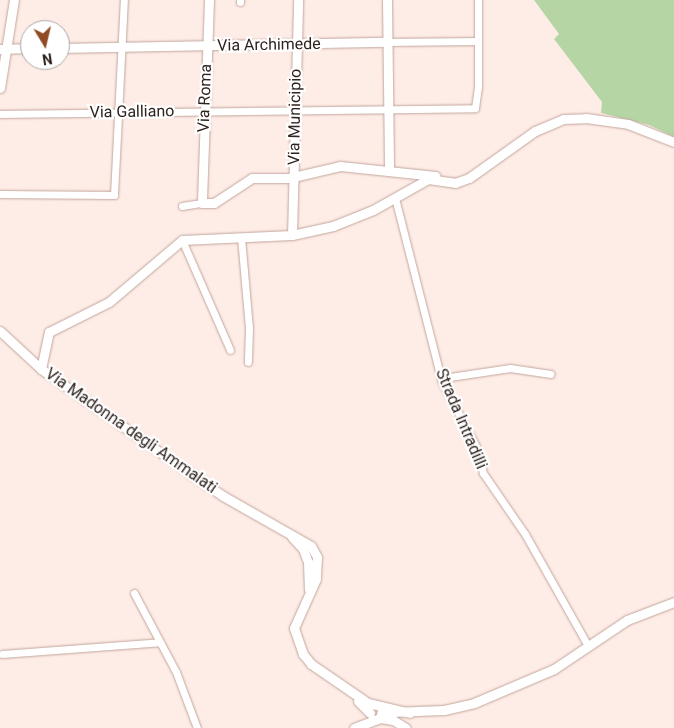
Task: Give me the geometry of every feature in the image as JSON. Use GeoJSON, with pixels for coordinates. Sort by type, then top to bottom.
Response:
{"type":"FeatureCollection","features":[{"type":"Feature","properties":{"kind":"street"},"geometry":{"type":"LineString","coordinates":[[0,88],[3,49],[14,0]]}},
{"type":"Feature","properties":{"kind":"street"},"geometry":{"type":"LineString","coordinates":[[0,194],[114,195],[120,47],[124,0]]}},
{"type":"Feature","properties":{"kind":"street","name":"Via Roma"},"geometry":{"type":"LineString","coordinates":[[202,200],[209,0]]}},
{"type":"Feature","properties":{"kind":"street","name":"Via Municipio"},"geometry":{"type":"LineString","coordinates":[[292,234],[298,0]]}},
{"type":"Feature","properties":{"kind":"street"},"geometry":{"type":"LineString","coordinates":[[387,0],[389,170]]}},
{"type":"Feature","properties":{"kind":"street"},"geometry":{"type":"LineString","coordinates":[[478,0],[478,41]]}},
{"type":"Feature","properties":{"kind":"street","name":"Via Archimede"},"geometry":{"type":"LineString","coordinates":[[70,48],[478,41]]}},
{"type":"Feature","properties":{"kind":"street","name":"Via Galliano"},"geometry":{"type":"LineString","coordinates":[[0,114],[475,108],[478,41]]}},
{"type":"Feature","properties":{"kind":"street"},"geometry":{"type":"LineString","coordinates":[[3,49],[20,48]]}},
{"type":"Feature","properties":{"kind":"street"},"geometry":{"type":"LineString","coordinates":[[230,350],[182,240],[292,234],[355,218],[428,179],[455,183],[462,180],[495,163],[535,132],[564,118],[586,118],[628,124],[674,142]]}},
{"type":"Feature","properties":{"kind":"street"},"geometry":{"type":"LineString","coordinates":[[182,206],[202,200],[214,203],[252,178],[294,176],[340,166],[425,174],[462,180]]}},
{"type":"Feature","properties":{"kind":"street","name":"Strada Intradilli"},"geometry":{"type":"LineString","coordinates":[[395,198],[442,378],[478,450],[483,473],[524,534],[588,646]]}},
{"type":"Feature","properties":{"kind":"street"},"geometry":{"type":"LineString","coordinates":[[241,237],[248,362]]}},
{"type":"Feature","properties":{"kind":"street","name":"Via Madonna degli Ammalati"},"geometry":{"type":"LineString","coordinates":[[182,240],[109,302],[49,332],[41,369],[223,496],[311,546],[317,557],[316,579],[308,591],[295,622],[297,644],[311,664],[376,713]]}},
{"type":"Feature","properties":{"kind":"street"},"geometry":{"type":"LineString","coordinates":[[0,331],[41,369]]}},
{"type":"Feature","properties":{"kind":"street"},"geometry":{"type":"LineString","coordinates":[[442,378],[510,368],[551,374]]}},
{"type":"Feature","properties":{"kind":"street"},"geometry":{"type":"LineString","coordinates":[[134,593],[160,642],[197,728]]}},
{"type":"Feature","properties":{"kind":"street"},"geometry":{"type":"LineString","coordinates":[[357,727],[376,713],[444,710],[474,703],[554,669],[627,620],[674,602]]}},
{"type":"Feature","properties":{"kind":"street"},"geometry":{"type":"LineString","coordinates":[[2,654],[160,642]]}},
{"type":"Feature","properties":{"kind":"street"},"geometry":{"type":"LineString","coordinates":[[376,713],[406,728]]}},
{"type":"Feature","properties":{"kind":"green space"},"geometry":{"type":"Polygon","coordinates":[[[534,0],[674,0],[674,137],[649,125],[601,113],[602,102],[554,39],[559,34],[534,0]]]}}]}
